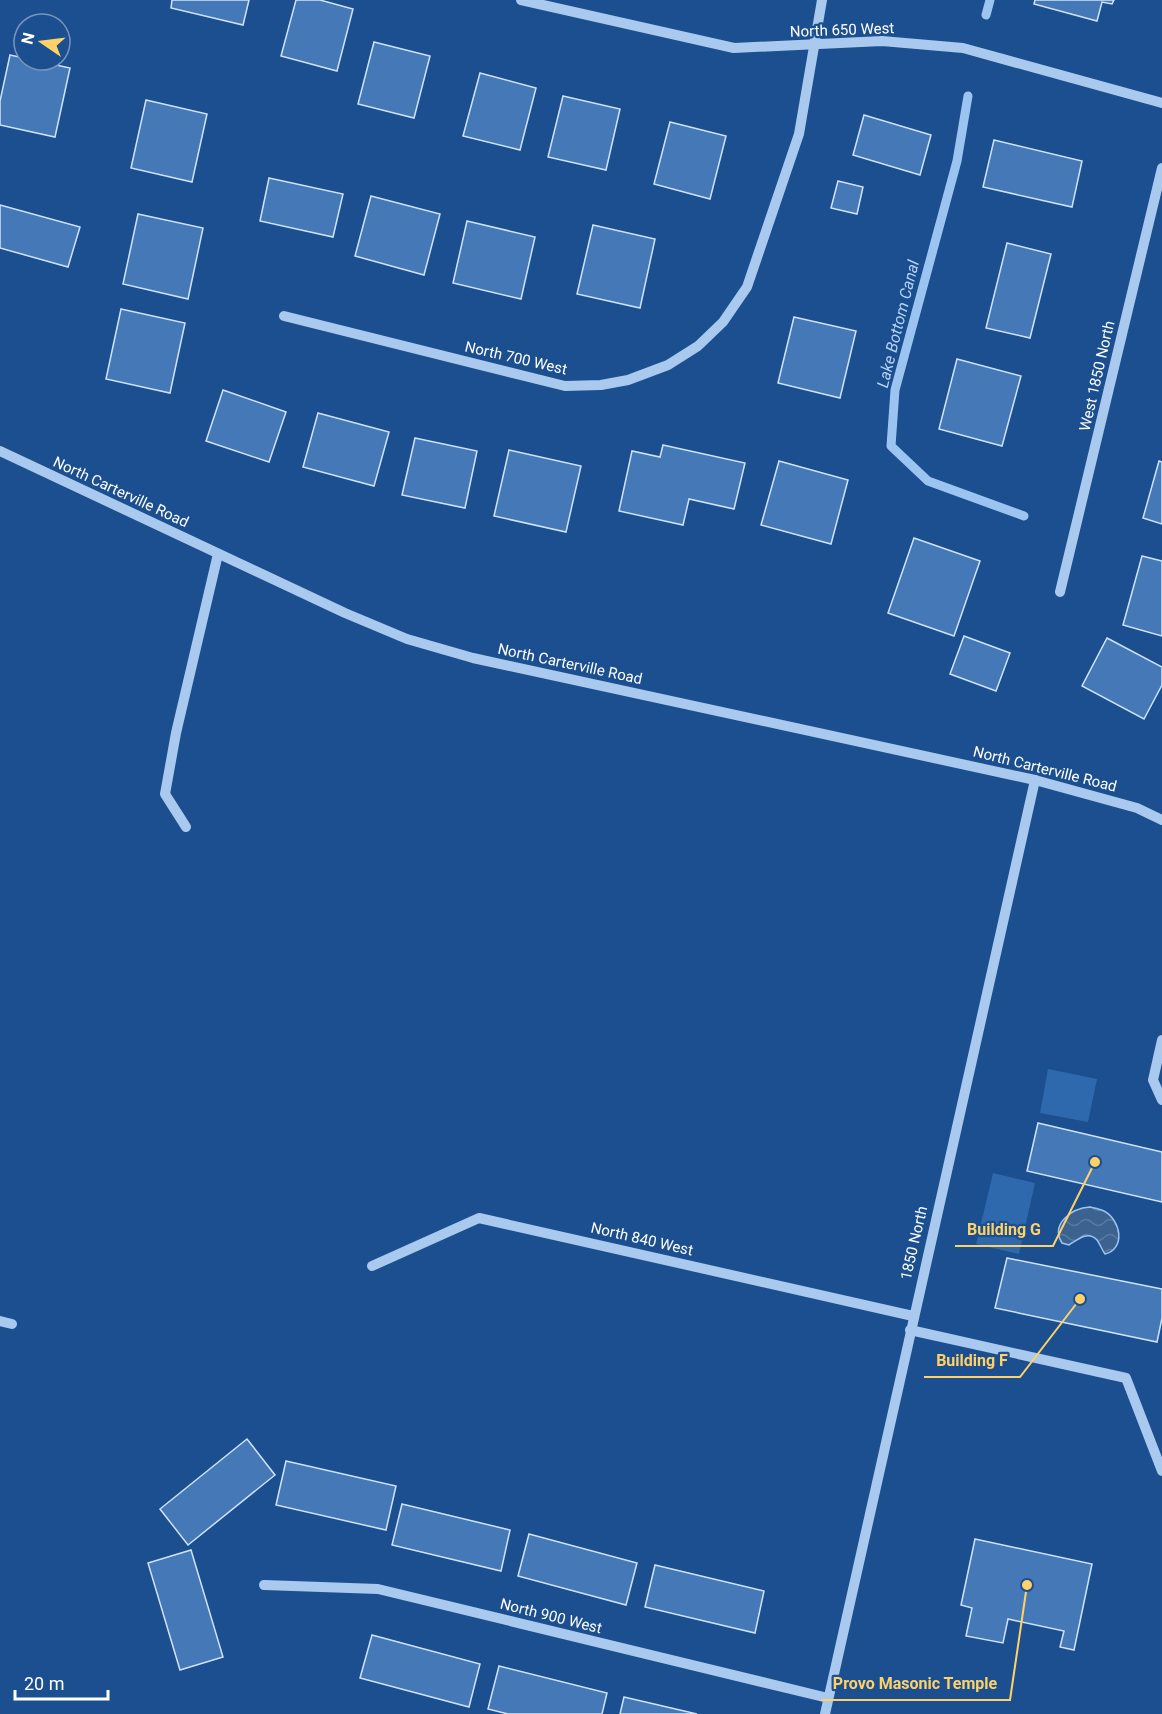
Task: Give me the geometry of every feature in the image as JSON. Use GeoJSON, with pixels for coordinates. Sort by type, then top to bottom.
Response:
{"type":"FeatureCollection","features":[{"type":"Feature","properties":{"kind":"street","name":"North 650 West"},"geometry":{"type":"LineString","coordinates":[[521,0],[734,48],[882,41],[963,48],[1162,103]]}},
{"type":"Feature","properties":{"kind":"street","name":"North 700 West"},"geometry":{"type":"LineString","coordinates":[[284,316],[565,386],[601,385],[628,380],[668,365],[698,346],[723,322],[747,286],[799,134],[822,0]]}},
{"type":"Feature","properties":{"kind":"street","name":"West 1850 North"},"geometry":{"type":"LineString","coordinates":[[1060,592],[1162,168]]}},
{"type":"Feature","properties":{"kind":"street","name":"North Carterville Road"},"geometry":{"type":"LineString","coordinates":[[0,451],[345,613],[407,639],[473,658],[1035,780],[1137,808],[1162,820]]}},
{"type":"Feature","properties":{"kind":"street"},"geometry":{"type":"LineString","coordinates":[[186,827],[165,794],[176,734],[218,554]]}},
{"type":"Feature","properties":{"kind":"street","name":"1850 North"},"geometry":{"type":"LineString","coordinates":[[825,1714],[1035,780]]}},
{"type":"Feature","properties":{"kind":"street"},"geometry":{"type":"LineString","coordinates":[[1162,1040],[1153,1080],[1162,1100]]}},
{"type":"Feature","properties":{"kind":"street","name":"North 840 West"},"geometry":{"type":"LineString","coordinates":[[372,1266],[479,1218],[913,1316]]}},
{"type":"Feature","properties":{"kind":"street"},"geometry":{"type":"LineString","coordinates":[[0,1321],[12,1324]]}},
{"type":"Feature","properties":{"kind":"street"},"geometry":{"type":"LineString","coordinates":[[910,1330],[1126,1378],[1162,1471]]}},
{"type":"Feature","properties":{"kind":"street","name":"North 900 West"},"geometry":{"type":"LineString","coordinates":[[264,1585],[378,1590],[828,1698]]}},
{"type":"Feature","properties":{"kind":"shaded area"},"geometry":{"type":"Polygon","coordinates":[[[1048,1069],[1097,1079],[1088,1122],[1040,1113],[1048,1069]]]}},
{"type":"Feature","properties":{"kind":"shaded area"},"geometry":{"type":"Polygon","coordinates":[[[993,1173],[1035,1183],[1019,1254],[976,1244],[993,1173]]]}},
{"type":"Feature","properties":{"kind":"water"},"geometry":{"type":"Polygon","coordinates":[[[1090,1207],[1110,1215],[1117,1227],[1119,1234],[1116,1246],[1105,1254],[1094,1237],[1086,1236],[1069,1245],[1062,1243],[1059,1236],[1061,1224],[1065,1218],[1076,1210],[1090,1207]]]}},
{"type":"Feature","properties":{"kind":"building"},"geometry":{"type":"Polygon","coordinates":[[[172,0],[249,0],[243,25],[171,8],[172,0]]]}},
{"type":"Feature","properties":{"kind":"building"},"geometry":{"type":"Polygon","coordinates":[[[296,0],[320,0],[353,9],[337,71],[281,56],[296,0]]]}},
{"type":"Feature","properties":{"kind":"building"},"geometry":{"type":"Polygon","coordinates":[[[1035,0],[1114,0],[1112,4],[1102,2],[1097,21],[1034,4],[1035,0]]]}},
{"type":"Feature","properties":{"kind":"building"},"geometry":{"type":"Polygon","coordinates":[[[374,42],[430,56],[414,118],[358,104],[374,42]]]}},
{"type":"Feature","properties":{"kind":"building"},"geometry":{"type":"Polygon","coordinates":[[[10,55],[12,55],[12,72],[69,72],[55,137],[0,125],[0,101],[10,55]]]}},
{"type":"Feature","properties":{"kind":"building"},"geometry":{"type":"Polygon","coordinates":[[[480,73],[536,88],[520,150],[463,136],[480,73]]]}},
{"type":"Feature","properties":{"kind":"building"},"geometry":{"type":"Polygon","coordinates":[[[563,96],[620,109],[606,170],[548,157],[563,96]]]}},
{"type":"Feature","properties":{"kind":"building"},"geometry":{"type":"Polygon","coordinates":[[[146,100],[207,114],[192,182],[131,168],[146,100]]]}},
{"type":"Feature","properties":{"kind":"building"},"geometry":{"type":"Polygon","coordinates":[[[864,115],[931,135],[920,175],[853,155],[864,115]]]}},
{"type":"Feature","properties":{"kind":"building"},"geometry":{"type":"Polygon","coordinates":[[[670,122],[726,136],[710,199],[654,184],[670,122]]]}},
{"type":"Feature","properties":{"kind":"building"},"geometry":{"type":"Polygon","coordinates":[[[994,140],[1082,161],[1072,207],[983,187],[994,140]]]}},
{"type":"Feature","properties":{"kind":"building"},"geometry":{"type":"Polygon","coordinates":[[[269,178],[343,194],[333,237],[260,221],[269,178]]]}},
{"type":"Feature","properties":{"kind":"building"},"geometry":{"type":"Polygon","coordinates":[[[838,181],[863,187],[857,214],[831,208],[838,181]]]}},
{"type":"Feature","properties":{"kind":"building"},"geometry":{"type":"Polygon","coordinates":[[[371,196],[440,214],[424,275],[355,256],[371,196]]]}},
{"type":"Feature","properties":{"kind":"building"},"geometry":{"type":"Polygon","coordinates":[[[0,205],[80,227],[68,267],[0,248],[0,205]]]}},
{"type":"Feature","properties":{"kind":"building"},"geometry":{"type":"Polygon","coordinates":[[[138,214],[203,228],[188,299],[123,284],[138,214]]]}},
{"type":"Feature","properties":{"kind":"building"},"geometry":{"type":"Polygon","coordinates":[[[467,221],[535,237],[521,299],[453,283],[467,221]]]}},
{"type":"Feature","properties":{"kind":"building"},"geometry":{"type":"Polygon","coordinates":[[[593,225],[655,239],[640,308],[577,294],[593,225]]]}},
{"type":"Feature","properties":{"kind":"building"},"geometry":{"type":"Polygon","coordinates":[[[1007,243],[1051,254],[1030,338],[986,328],[1007,243]]]}},
{"type":"Feature","properties":{"kind":"building"},"geometry":{"type":"Polygon","coordinates":[[[121,309],[185,323],[170,393],[106,379],[121,309]]]}},
{"type":"Feature","properties":{"kind":"building"},"geometry":{"type":"Polygon","coordinates":[[[794,317],[856,331],[840,398],[778,383],[794,317]]]}},
{"type":"Feature","properties":{"kind":"building"},"geometry":{"type":"Polygon","coordinates":[[[957,359],[1021,376],[1002,446],[939,429],[957,359]]]}},
{"type":"Feature","properties":{"kind":"building"},"geometry":{"type":"Polygon","coordinates":[[[223,390],[286,412],[269,462],[206,441],[223,390]]]}},
{"type":"Feature","properties":{"kind":"building"},"geometry":{"type":"Polygon","coordinates":[[[318,413],[389,432],[374,486],[303,467],[318,413]]]}},
{"type":"Feature","properties":{"kind":"building"},"geometry":{"type":"Polygon","coordinates":[[[415,438],[477,451],[465,508],[402,495],[415,438]]]}},
{"type":"Feature","properties":{"kind":"building"},"geometry":{"type":"Polygon","coordinates":[[[663,445],[745,463],[734,509],[689,499],[683,525],[619,511],[632,451],[660,457],[663,445]]]}},
{"type":"Feature","properties":{"kind":"building"},"geometry":{"type":"Polygon","coordinates":[[[509,450],[581,466],[566,532],[494,516],[509,450]]]}},
{"type":"Feature","properties":{"kind":"building"},"geometry":{"type":"Polygon","coordinates":[[[779,461],[848,480],[831,544],[761,525],[779,461]]]}},
{"type":"Feature","properties":{"kind":"building"},"geometry":{"type":"Polygon","coordinates":[[[1159,461],[1162,462],[1162,524],[1143,518],[1159,461]]]}},
{"type":"Feature","properties":{"kind":"building"},"geometry":{"type":"Polygon","coordinates":[[[914,538],[980,561],[954,636],[888,613],[914,538]]]}},
{"type":"Feature","properties":{"kind":"building"},"geometry":{"type":"Polygon","coordinates":[[[1142,556],[1162,561],[1162,636],[1123,625],[1142,556]]]}},
{"type":"Feature","properties":{"kind":"building"},"geometry":{"type":"Polygon","coordinates":[[[964,636],[1010,653],[996,691],[950,674],[964,636]]]}},
{"type":"Feature","properties":{"kind":"building"},"geometry":{"type":"Polygon","coordinates":[[[1107,638],[1162,667],[1162,685],[1144,719],[1082,686],[1107,638]]]}},
{"type":"Feature","properties":{"kind":"building"},"geometry":{"type":"Polygon","coordinates":[[[1038,1123],[1162,1152],[1162,1202],[1027,1171],[1038,1123]]]}},
{"type":"Feature","properties":{"kind":"building"},"geometry":{"type":"Polygon","coordinates":[[[1007,1258],[1162,1289],[1162,1318],[1157,1342],[995,1308],[1007,1258]]]}},
{"type":"Feature","properties":{"kind":"building"},"geometry":{"type":"Polygon","coordinates":[[[247,1439],[275,1475],[188,1545],[160,1509],[247,1439]]]}},
{"type":"Feature","properties":{"kind":"building"},"geometry":{"type":"Polygon","coordinates":[[[286,1461],[396,1486],[386,1530],[276,1505],[286,1461]]]}},
{"type":"Feature","properties":{"kind":"building"},"geometry":{"type":"Polygon","coordinates":[[[402,1504],[510,1530],[501,1571],[392,1545],[402,1504]]]}},
{"type":"Feature","properties":{"kind":"building"},"geometry":{"type":"Polygon","coordinates":[[[529,1534],[637,1563],[626,1605],[518,1576],[529,1534]]]}},
{"type":"Feature","properties":{"kind":"building"},"geometry":{"type":"Polygon","coordinates":[[[975,1539],[1092,1564],[1074,1650],[1060,1647],[1064,1631],[1008,1619],[1003,1643],[966,1636],[972,1608],[961,1605],[975,1539]]]}},
{"type":"Feature","properties":{"kind":"building"},"geometry":{"type":"Polygon","coordinates":[[[191,1550],[223,1657],[180,1670],[148,1563],[191,1550]]]}},
{"type":"Feature","properties":{"kind":"building"},"geometry":{"type":"Polygon","coordinates":[[[655,1565],[764,1591],[755,1633],[645,1607],[655,1565]]]}},
{"type":"Feature","properties":{"kind":"building"},"geometry":{"type":"Polygon","coordinates":[[[372,1635],[480,1664],[469,1707],[360,1678],[372,1635]]]}},
{"type":"Feature","properties":{"kind":"building"},"geometry":{"type":"Polygon","coordinates":[[[499,1666],[607,1693],[602,1714],[508,1714],[488,1709],[499,1666]]]}},
{"type":"Feature","properties":{"kind":"building"},"geometry":{"type":"Polygon","coordinates":[[[624,1697],[697,1714],[620,1714],[624,1697]]]}},
{"type":"Feature","properties":{"kind":"waterway","name":"Lake Bottom Canal"},"geometry":{"type":"LineString","coordinates":[[986,15],[990,0]]}},
{"type":"Feature","properties":{"kind":"waterway","name":"Lake Bottom Canal"},"geometry":{"type":"LineString","coordinates":[[968,96],[957,161],[895,390],[891,446],[928,481],[1024,516]]}},
{"type":"Feature","properties":{"kind":"place","name":"Building G"},"geometry":{"type":"Point","coordinates":[1095,1162]}},
{"type":"Feature","properties":{"kind":"place","name":"Building F"},"geometry":{"type":"Point","coordinates":[1080,1299]}},
{"type":"Feature","properties":{"kind":"place","name":"Provo Masonic Temple"},"geometry":{"type":"Point","coordinates":[1027,1585]}}]}
